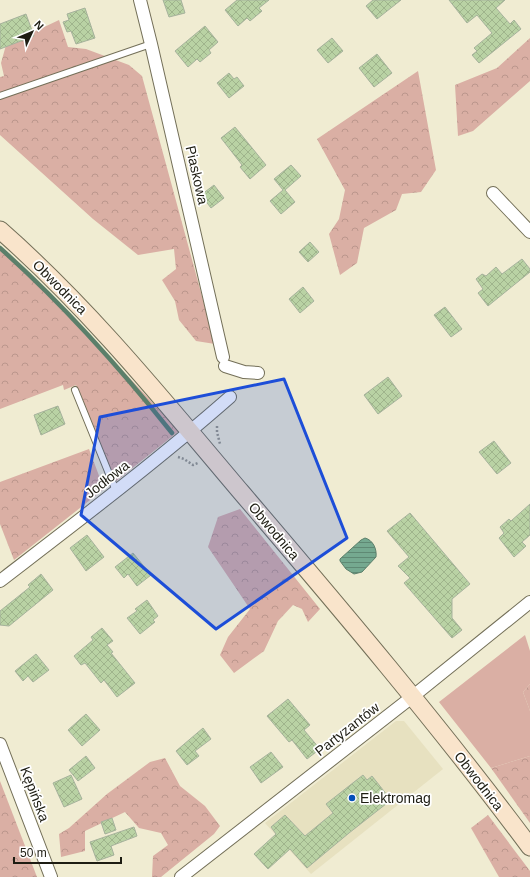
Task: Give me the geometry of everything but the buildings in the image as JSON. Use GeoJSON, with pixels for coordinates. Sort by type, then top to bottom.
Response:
{"type":"FeatureCollection","features":[{"type":"Feature","properties":{"kind":"main road","name":"Obwodnica"},"geometry":{"type":"LineString","coordinates":[[0,230],[35,262],[89,316],[190,432],[301,562],[412,697],[488,790],[530,847]]}},
{"type":"Feature","properties":{"kind":"street","name":"Piaskowa"},"geometry":{"type":"LineString","coordinates":[[140,0],[152,44],[224,362],[244,372],[258,373]]}},
{"type":"Feature","properties":{"kind":"street"},"geometry":{"type":"LineString","coordinates":[[493,193],[530,232]]}},
{"type":"Feature","properties":{"kind":"street","name":"Jodłowa"},"geometry":{"type":"LineString","coordinates":[[0,581],[190,432],[230,397]]}},
{"type":"Feature","properties":{"kind":"street","name":"Partyzantów"},"geometry":{"type":"LineString","coordinates":[[182,877],[412,697],[530,602]]}},
{"type":"Feature","properties":{"kind":"street","name":"Kępińska"},"geometry":{"type":"LineString","coordinates":[[0,744],[51,877]]}},
{"type":"Feature","properties":{"kind":"lane"},"geometry":{"type":"LineString","coordinates":[[0,96],[152,44]]}},
{"type":"Feature","properties":{"kind":"lane"},"geometry":{"type":"LineString","coordinates":[[75,390],[116,491]]}},
{"type":"Feature","properties":{"kind":"path"},"geometry":{"type":"LineString","coordinates":[[217,447],[221,443],[217,432],[220,422]]}},
{"type":"Feature","properties":{"kind":"path"},"geometry":{"type":"LineString","coordinates":[[173,459],[180,457],[193,465],[200,462]]}},
{"type":"Feature","properties":{"kind":"highlighted area"},"geometry":{"type":"Polygon","coordinates":[[[284,379],[347,538],[216,629],[81,515],[100,417],[284,379]]]}},
{"type":"Feature","properties":{"kind":"shaded area"},"geometry":{"type":"Polygon","coordinates":[[[365,538],[374,545],[376,557],[362,572],[354,574],[346,569],[340,559],[365,538]]]}},
{"type":"Feature","properties":{"kind":"shaded area","name":"Elektromag"},"geometry":{"type":"Polygon","coordinates":[[[396,721],[404,721],[443,769],[311,874],[265,823],[396,721]]]}},
{"type":"Feature","properties":{"kind":"green space"},"geometry":{"type":"Polygon","coordinates":[[[59,20],[68,47],[86,49],[129,65],[142,76],[215,344],[196,341],[179,320],[175,301],[162,280],[176,269],[174,249],[138,255],[93,219],[0,135],[0,77],[4,76],[1,63],[6,45],[59,20]]]}},
{"type":"Feature","properties":{"kind":"green space"},"geometry":{"type":"Polygon","coordinates":[[[530,38],[530,81],[473,131],[458,136],[455,85],[497,68],[530,38]]]}},
{"type":"Feature","properties":{"kind":"green space"},"geometry":{"type":"Polygon","coordinates":[[[418,71],[436,170],[421,192],[402,194],[396,210],[364,228],[357,263],[340,275],[329,234],[339,219],[345,190],[317,139],[418,71]]]}},
{"type":"Feature","properties":{"kind":"green space"},"geometry":{"type":"Polygon","coordinates":[[[0,247],[70,314],[179,431],[115,482],[76,385],[64,390],[63,385],[0,409],[0,247]]]}},
{"type":"Feature","properties":{"kind":"green space"},"geometry":{"type":"Polygon","coordinates":[[[89,449],[104,489],[14,560],[0,524],[0,482],[89,449]]]}},
{"type":"Feature","properties":{"kind":"green space"},"geometry":{"type":"Polygon","coordinates":[[[240,509],[320,609],[308,622],[302,609],[293,605],[278,621],[264,651],[234,673],[220,655],[228,637],[250,609],[208,547],[218,517],[240,509]]]}},
{"type":"Feature","properties":{"kind":"green space"},"geometry":{"type":"Polygon","coordinates":[[[525,635],[530,651],[530,684],[523,692],[530,711],[530,756],[491,768],[439,702],[525,635]]]}},
{"type":"Feature","properties":{"kind":"green space"},"geometry":{"type":"Polygon","coordinates":[[[530,684],[530,711],[523,692],[530,684]]]}},
{"type":"Feature","properties":{"kind":"green space"},"geometry":{"type":"Polygon","coordinates":[[[530,756],[530,823],[491,768],[530,756]]]}},
{"type":"Feature","properties":{"kind":"green space"},"geometry":{"type":"Polygon","coordinates":[[[165,758],[180,786],[205,806],[220,826],[214,834],[161,877],[152,877],[153,856],[168,845],[161,833],[139,828],[125,812],[85,831],[85,851],[61,857],[59,834],[69,828],[107,794],[150,762],[165,758]]]}},
{"type":"Feature","properties":{"kind":"green space"},"geometry":{"type":"Polygon","coordinates":[[[0,781],[37,877],[0,877],[0,781]]]}},
{"type":"Feature","properties":{"kind":"green space"},"geometry":{"type":"Polygon","coordinates":[[[488,815],[530,871],[530,877],[499,877],[471,828],[488,815]]]}},
{"type":"Feature","properties":{"kind":"waterway"},"geometry":{"type":"LineString","coordinates":[[0,248],[46,291],[90,337],[172,433]]}},
{"type":"Feature","properties":{"kind":"place","name":"Elektromag"},"geometry":{"type":"Point","coordinates":[352,798]}}]}
